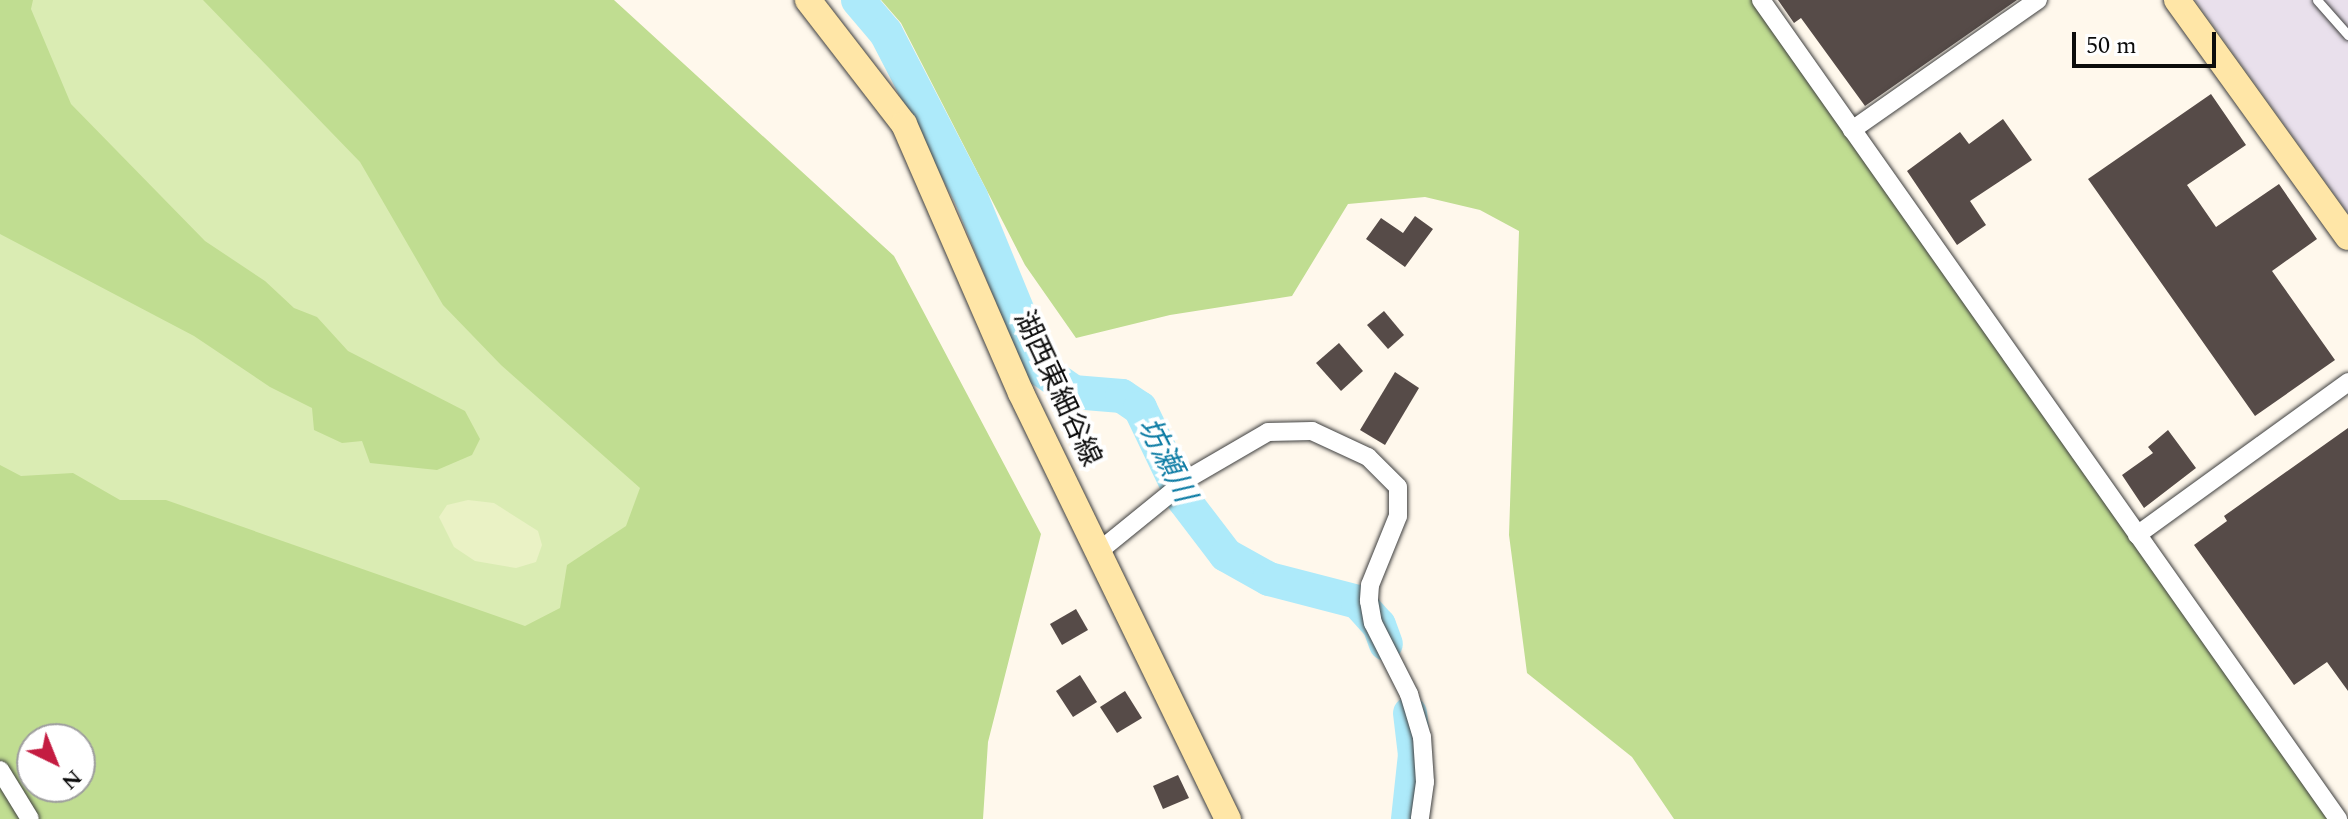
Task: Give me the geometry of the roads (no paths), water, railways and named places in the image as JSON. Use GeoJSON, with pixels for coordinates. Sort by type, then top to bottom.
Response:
{"type":"FeatureCollection","features":[{"type":"Feature","properties":{"kind":"main road","name":"湖西東細谷線"},"geometry":{"type":"LineString","coordinates":[[808,0],[904,124],[1098,552],[1228,819]]}},
{"type":"Feature","properties":{"kind":"main road"},"geometry":{"type":"LineString","coordinates":[[2177,0],[2348,237]]}},
{"type":"Feature","properties":{"kind":"street"},"geometry":{"type":"LineString","coordinates":[[1761,0],[2338,819]]}},
{"type":"Feature","properties":{"kind":"street"},"geometry":{"type":"LineString","coordinates":[[1852,130],[2038,0]]}},
{"type":"Feature","properties":{"kind":"street"},"geometry":{"type":"LineString","coordinates":[[2137,535],[2348,382]]}},
{"type":"Feature","properties":{"kind":"street"},"geometry":{"type":"LineString","coordinates":[[1098,552],[1189,478],[1268,432],[1312,431],[1368,457],[1398,487],[1398,516],[1370,585],[1369,601],[1373,623],[1409,694],[1422,737],[1425,782],[1420,819]]}},
{"type":"Feature","properties":{"kind":"street"},"geometry":{"type":"LineString","coordinates":[[0,770],[30,819]]}},
{"type":"Feature","properties":{"kind":"lane"},"geometry":{"type":"LineString","coordinates":[[2317,0],[2348,35]]}},
{"type":"Feature","properties":{"kind":"waterway","name":"坊瀬川"},"geometry":{"type":"LineString","coordinates":[[858,0],[886,33],[971,197],[1042,370],[1073,392],[1122,396],[1140,408],[1184,500],[1226,555],[1269,579],[1358,602],[1379,625],[1386,644]]}},
{"type":"Feature","properties":{"kind":"waterway","name":"坊瀬川"},"geometry":{"type":"LineString","coordinates":[[1408,819],[1415,755],[1410,713]]}}]}
